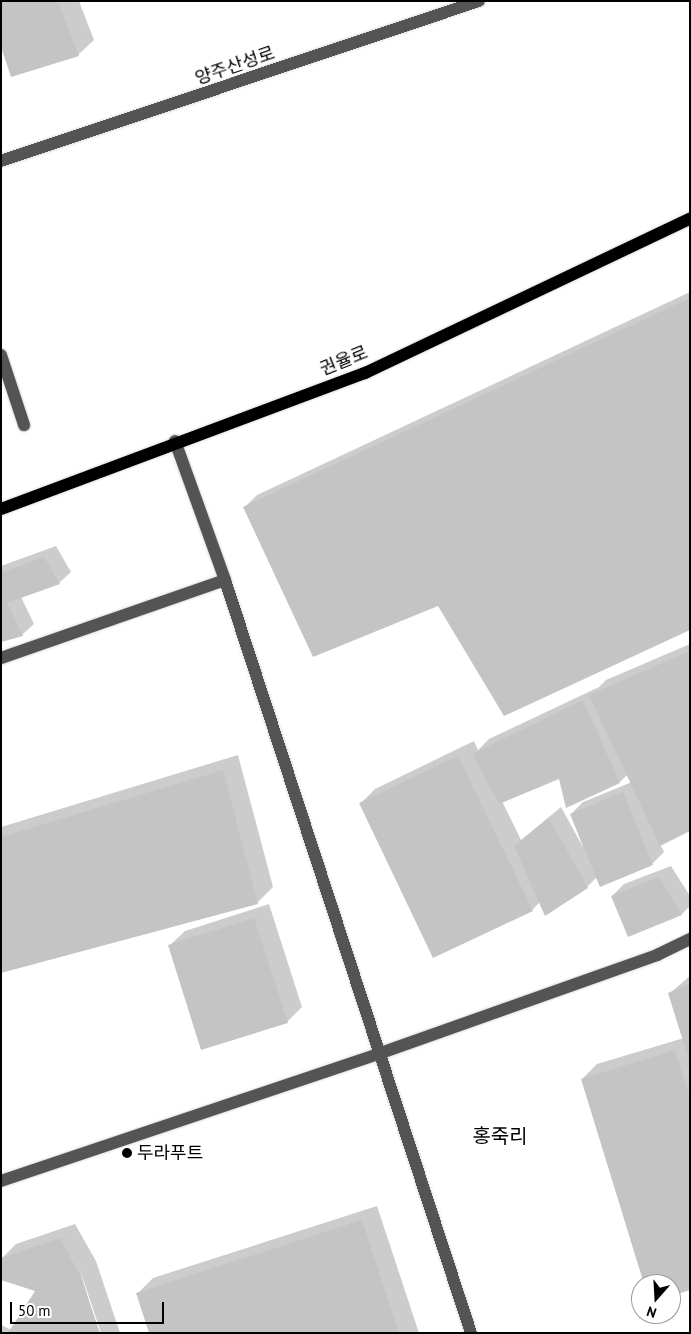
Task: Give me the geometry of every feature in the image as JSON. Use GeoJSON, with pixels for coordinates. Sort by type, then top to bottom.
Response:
{"type":"FeatureCollection","features":[{"type":"Feature","properties":{"kind":"main road","name":"권율로"},"geometry":{"type":"LineString","coordinates":[[1,509],[175,441],[365,373],[690,219]]}},
{"type":"Feature","properties":{"kind":"street","name":"양주산성로"},"geometry":{"type":"LineString","coordinates":[[1,161],[479,1]]}},
{"type":"Feature","properties":{"kind":"street"},"geometry":{"type":"LineString","coordinates":[[1,355],[24,425]]}},
{"type":"Feature","properties":{"kind":"street"},"geometry":{"type":"LineString","coordinates":[[175,441],[225,580],[378,1054],[471,1333]]}},
{"type":"Feature","properties":{"kind":"street"},"geometry":{"type":"LineString","coordinates":[[1,658],[225,580]]}},
{"type":"Feature","properties":{"kind":"street"},"geometry":{"type":"LineString","coordinates":[[1,1181],[378,1054],[657,955],[690,939]]}},
{"type":"Feature","properties":{"kind":"building"},"geometry":{"type":"Polygon","coordinates":[[[1,1],[58,1],[79,56],[11,77],[1,47],[1,1]]]}},
{"type":"Feature","properties":{"kind":"building"},"geometry":{"type":"Polygon","coordinates":[[[690,298],[690,630],[504,716],[438,606],[313,657],[243,507],[690,298]]]}},
{"type":"Feature","properties":{"kind":"building"},"geometry":{"type":"Polygon","coordinates":[[[44,557],[60,584],[7,603],[23,636],[1,642],[1,573],[44,557]]]}},
{"type":"Feature","properties":{"kind":"building"},"geometry":{"type":"Polygon","coordinates":[[[690,651],[690,831],[660,846],[589,695],[690,651]]]}},
{"type":"Feature","properties":{"kind":"building"},"geometry":{"type":"Polygon","coordinates":[[[583,700],[620,783],[566,808],[559,779],[499,804],[472,754],[583,700]]]}},
{"type":"Feature","properties":{"kind":"building"},"geometry":{"type":"Polygon","coordinates":[[[458,756],[533,911],[433,958],[359,803],[458,756]]]}},
{"type":"Feature","properties":{"kind":"building"},"geometry":{"type":"Polygon","coordinates":[[[223,770],[258,904],[1,973],[1,837],[223,770]]]}},
{"type":"Feature","properties":{"kind":"building"},"geometry":{"type":"Polygon","coordinates":[[[623,792],[653,865],[600,887],[570,814],[623,792]]]}},
{"type":"Feature","properties":{"kind":"building"},"geometry":{"type":"Polygon","coordinates":[[[549,818],[588,888],[545,916],[514,846],[549,818]]]}},
{"type":"Feature","properties":{"kind":"building"},"geometry":{"type":"Polygon","coordinates":[[[659,877],[682,915],[628,937],[611,896],[659,877]]]}},
{"type":"Feature","properties":{"kind":"building"},"geometry":{"type":"Polygon","coordinates":[[[254,918],[288,1023],[201,1050],[168,945],[254,918]]]}},
{"type":"Feature","properties":{"kind":"building"},"geometry":{"type":"Polygon","coordinates":[[[690,984],[690,1060],[689,1060],[668,993],[690,984]]]}},
{"type":"Feature","properties":{"kind":"building"},"geometry":{"type":"Polygon","coordinates":[[[675,1050],[690,1099],[690,1290],[681,1293],[681,1274],[641,1274],[581,1079],[675,1050]]]}},
{"type":"Feature","properties":{"kind":"building"},"geometry":{"type":"Polygon","coordinates":[[[362,1220],[399,1333],[149,1333],[136,1293],[362,1220]]]}},
{"type":"Feature","properties":{"kind":"building"},"geometry":{"type":"Polygon","coordinates":[[[60,1238],[81,1277],[100,1333],[8,1333],[35,1291],[1,1280],[1,1258],[60,1238]]]}},
{"type":"Feature","properties":{"kind":"place","name":"두라푸트"},"geometry":{"type":"Point","coordinates":[127,1153]}},
{"type":"Feature","properties":{"kind":"district","name":"홍죽리"},"geometry":{"type":"Point","coordinates":[500,1136]}}]}
